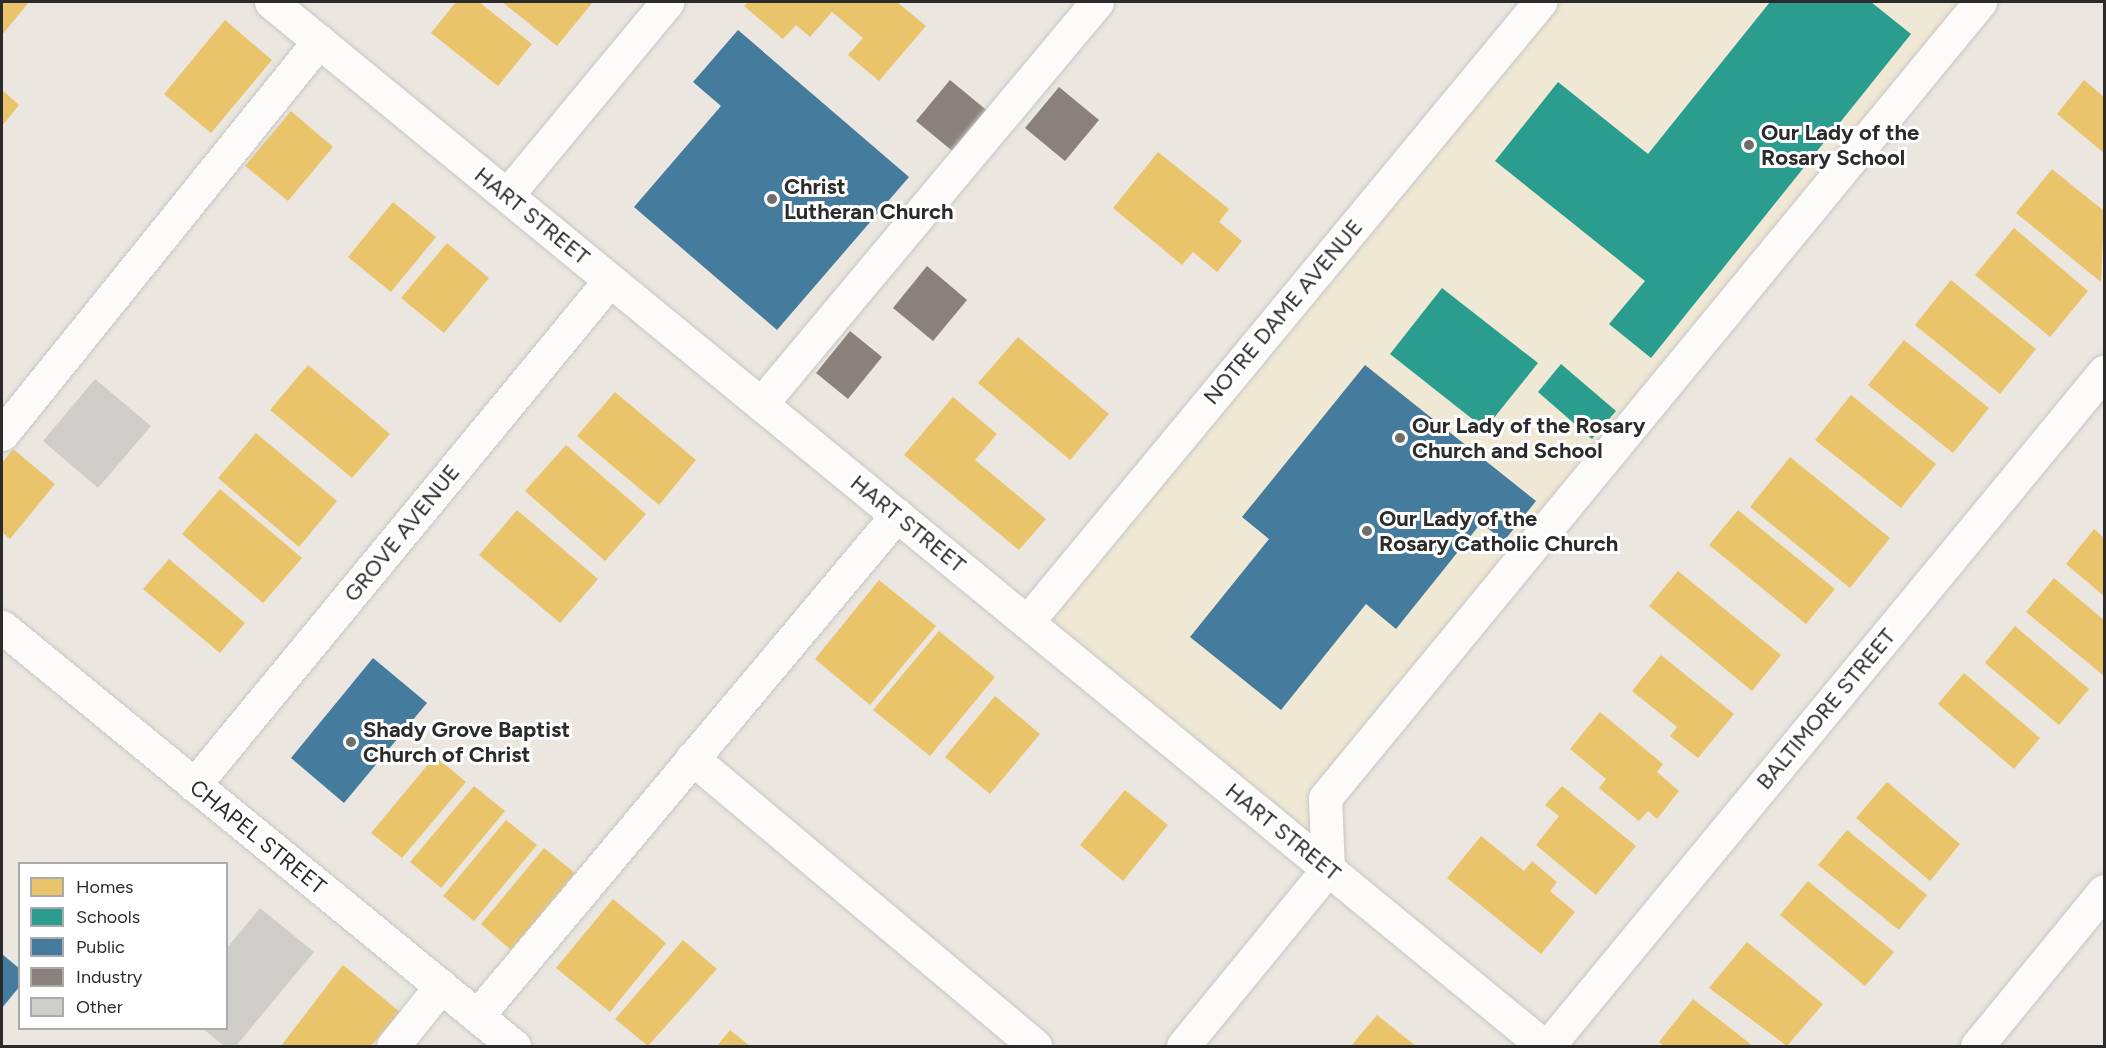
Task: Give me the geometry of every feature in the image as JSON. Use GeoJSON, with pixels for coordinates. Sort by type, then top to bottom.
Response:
{"type":"FeatureCollection","features":[{"type":"Feature","properties":{"kind":"street","name":"HART STREET"},"geometry":{"type":"LineString","coordinates":[[271,2],[1546,1047]]}},
{"type":"Feature","properties":{"kind":"street"},"geometry":{"type":"LineString","coordinates":[[507,195],[667,2]]}},
{"type":"Feature","properties":{"kind":"street"},"geometry":{"type":"LineString","coordinates":[[761,404],[1097,2]]}},
{"type":"Feature","properties":{"kind":"street","name":"NOTRE DAME AVENUE"},"geometry":{"type":"LineString","coordinates":[[1027,622],[1540,2]]}},
{"type":"Feature","properties":{"kind":"street"},"geometry":{"type":"LineString","coordinates":[[1184,1047],[1328,869],[1325,798],[1980,2]]}},
{"type":"Feature","properties":{"kind":"street"},"geometry":{"type":"LineString","coordinates":[[2,434],[319,41]]}},
{"type":"Feature","properties":{"kind":"street","name":"GROVE AVENUE"},"geometry":{"type":"LineString","coordinates":[[194,785],[610,280]]}},
{"type":"Feature","properties":{"kind":"street","name":"BALTIMORE STREET"},"geometry":{"type":"LineString","coordinates":[[1546,1047],[2104,372]]}},
{"type":"Feature","properties":{"kind":"street"},"geometry":{"type":"LineString","coordinates":[[477,1016],[897,515]]}},
{"type":"Feature","properties":{"kind":"street","name":"CHAPEL STREET"},"geometry":{"type":"LineString","coordinates":[[2,627],[514,1047]]}},
{"type":"Feature","properties":{"kind":"street"},"geometry":{"type":"LineString","coordinates":[[692,758],[1035,1047]]}},
{"type":"Feature","properties":{"kind":"street"},"geometry":{"type":"LineString","coordinates":[[1977,1047],[2104,891]]}},
{"type":"Feature","properties":{"kind":"street"},"geometry":{"type":"LineString","coordinates":[[393,1047],[441,986]]}},
{"type":"Feature","properties":{"kind":"shaded area","name":"Our Lady of the Rosary Church and School"},"geometry":{"type":"Polygon","coordinates":[[[1540,2],[1980,2],[1325,798],[1328,869],[1027,622],[1540,2]]]}},
{"type":"Feature","properties":{"kind":"building: Homes"},"geometry":{"type":"Polygon","coordinates":[[[2,2],[29,2],[2,35],[2,2]]]}},
{"type":"Feature","properties":{"kind":"building: Homes"},"geometry":{"type":"Polygon","coordinates":[[[456,2],[479,2],[532,44],[498,86],[431,33],[456,2]]]}},
{"type":"Feature","properties":{"kind":"building: Homes"},"geometry":{"type":"Polygon","coordinates":[[[502,2],[593,2],[557,46],[502,2]]]}},
{"type":"Feature","properties":{"kind":"building: Homes"},"geometry":{"type":"Polygon","coordinates":[[[748,2],[897,2],[926,26],[879,81],[848,55],[863,38],[832,12],[810,37],[796,25],[783,39],[744,6],[748,2]]]}},
{"type":"Feature","properties":{"kind":"building: Homes"},"geometry":{"type":"Polygon","coordinates":[[[225,20],[272,60],[211,133],[164,94],[225,20]]]}},
{"type":"Feature","properties":{"kind":"building: Homes"},"geometry":{"type":"Polygon","coordinates":[[[2084,80],[2104,97],[2104,153],[2057,114],[2084,80]]]}},
{"type":"Feature","properties":{"kind":"building: Homes"},"geometry":{"type":"Polygon","coordinates":[[[2,90],[19,105],[2,126],[2,90]]]}},
{"type":"Feature","properties":{"kind":"building: Homes"},"geometry":{"type":"Polygon","coordinates":[[[291,111],[333,147],[288,201],[245,166],[291,111]]]}},
{"type":"Feature","properties":{"kind":"building: Homes"},"geometry":{"type":"Polygon","coordinates":[[[1158,152],[1229,209],[1219,222],[1242,241],[1217,272],[1193,252],[1182,265],[1113,208],[1158,152]]]}},
{"type":"Feature","properties":{"kind":"building: Homes"},"geometry":{"type":"Polygon","coordinates":[[[2052,169],[2104,211],[2101,282],[2016,213],[2052,169]]]}},
{"type":"Feature","properties":{"kind":"building: Homes"},"geometry":{"type":"Polygon","coordinates":[[[393,202],[436,237],[391,292],[348,257],[393,202]]]}},
{"type":"Feature","properties":{"kind":"building: Homes"},"geometry":{"type":"Polygon","coordinates":[[[2014,228],[2088,291],[2050,337],[1975,275],[2014,228]]]}},
{"type":"Feature","properties":{"kind":"building: Homes"},"geometry":{"type":"Polygon","coordinates":[[[447,243],[489,278],[444,333],[401,298],[447,243]]]}},
{"type":"Feature","properties":{"kind":"building: Homes"},"geometry":{"type":"Polygon","coordinates":[[[1951,280],[2036,349],[2000,394],[1915,325],[1951,280]]]}},
{"type":"Feature","properties":{"kind":"building: Homes"},"geometry":{"type":"Polygon","coordinates":[[[1018,337],[1109,414],[1070,460],[978,383],[1018,337]]]}},
{"type":"Feature","properties":{"kind":"building: Homes"},"geometry":{"type":"Polygon","coordinates":[[[1904,340],[1989,408],[1953,453],[1868,385],[1904,340]]]}},
{"type":"Feature","properties":{"kind":"building: Homes"},"geometry":{"type":"Polygon","coordinates":[[[308,365],[390,434],[352,478],[270,410],[308,365]]]}},
{"type":"Feature","properties":{"kind":"building: Homes"},"geometry":{"type":"Polygon","coordinates":[[[615,392],[696,460],[659,505],[577,436],[615,392]]]}},
{"type":"Feature","properties":{"kind":"building: Homes"},"geometry":{"type":"Polygon","coordinates":[[[1851,395],[1936,464],[1901,508],[1815,440],[1851,395]]]}},
{"type":"Feature","properties":{"kind":"building: Homes"},"geometry":{"type":"Polygon","coordinates":[[[953,397],[997,434],[975,460],[1046,519],[1019,550],[904,455],[953,397]]]}},
{"type":"Feature","properties":{"kind":"building: Homes"},"geometry":{"type":"Polygon","coordinates":[[[256,433],[337,501],[299,547],[218,478],[256,433]]]}},
{"type":"Feature","properties":{"kind":"building: Homes"},"geometry":{"type":"Polygon","coordinates":[[[566,445],[646,514],[605,561],[525,491],[566,445]]]}},
{"type":"Feature","properties":{"kind":"building: Homes"},"geometry":{"type":"Polygon","coordinates":[[[13,449],[55,484],[10,539],[2,532],[2,463],[13,449]]]}},
{"type":"Feature","properties":{"kind":"building: Homes"},"geometry":{"type":"Polygon","coordinates":[[[1790,457],[1890,538],[1850,588],[1750,507],[1790,457]]]}},
{"type":"Feature","properties":{"kind":"building: Homes"},"geometry":{"type":"Polygon","coordinates":[[[220,489],[302,558],[263,603],[182,534],[220,489]]]}},
{"type":"Feature","properties":{"kind":"building: Homes"},"geometry":{"type":"Polygon","coordinates":[[[517,510],[598,579],[560,623],[479,555],[517,510]]]}},
{"type":"Feature","properties":{"kind":"building: Homes"},"geometry":{"type":"Polygon","coordinates":[[[1738,510],[1835,589],[1806,624],[1709,545],[1738,510]]]}},
{"type":"Feature","properties":{"kind":"building: Homes"},"geometry":{"type":"Polygon","coordinates":[[[2094,529],[2104,538],[2104,596],[2066,564],[2094,529]]]}},
{"type":"Feature","properties":{"kind":"building: Homes"},"geometry":{"type":"Polygon","coordinates":[[[169,559],[245,623],[220,653],[143,589],[169,559]]]}},
{"type":"Feature","properties":{"kind":"building: Homes"},"geometry":{"type":"Polygon","coordinates":[[[1678,571],[1781,655],[1752,691],[1649,606],[1678,571]]]}},
{"type":"Feature","properties":{"kind":"building: Homes"},"geometry":{"type":"Polygon","coordinates":[[[2054,578],[2104,620],[2104,676],[2026,612],[2054,578]]]}},
{"type":"Feature","properties":{"kind":"building: Homes"},"geometry":{"type":"Polygon","coordinates":[[[879,580],[936,626],[870,705],[815,659],[879,580]]]}},
{"type":"Feature","properties":{"kind":"building: Homes"},"geometry":{"type":"Polygon","coordinates":[[[2015,626],[2089,689],[2059,725],[1985,663],[2015,626]]]}},
{"type":"Feature","properties":{"kind":"building: Homes"},"geometry":{"type":"Polygon","coordinates":[[[939,631],[995,677],[930,756],[873,710],[939,631]]]}},
{"type":"Feature","properties":{"kind":"building: Homes"},"geometry":{"type":"Polygon","coordinates":[[[1661,655],[1734,714],[1698,758],[1670,736],[1677,727],[1632,691],[1661,655]]]}},
{"type":"Feature","properties":{"kind":"building: Homes"},"geometry":{"type":"Polygon","coordinates":[[[1964,673],[2040,738],[2014,769],[1938,704],[1964,673]]]}},
{"type":"Feature","properties":{"kind":"building: Homes"},"geometry":{"type":"Polygon","coordinates":[[[995,696],[1040,734],[990,794],[945,757],[995,696]]]}},
{"type":"Feature","properties":{"kind":"building: Homes"},"geometry":{"type":"Polygon","coordinates":[[[1600,712],[1663,764],[1657,772],[1679,791],[1657,819],[1648,811],[1639,821],[1599,788],[1606,779],[1570,749],[1600,712]]]}},
{"type":"Feature","properties":{"kind":"building: Homes"},"geometry":{"type":"Polygon","coordinates":[[[435,756],[466,782],[402,858],[371,833],[435,756]]]}},
{"type":"Feature","properties":{"kind":"building: Homes"},"geometry":{"type":"Polygon","coordinates":[[[1887,782],[1960,844],[1930,881],[1856,818],[1887,782]]]}},
{"type":"Feature","properties":{"kind":"building: Homes"},"geometry":{"type":"Polygon","coordinates":[[[474,786],[505,811],[441,888],[410,862],[474,786]]]}},
{"type":"Feature","properties":{"kind":"building: Homes"},"geometry":{"type":"Polygon","coordinates":[[[1562,786],[1636,846],[1596,895],[1536,845],[1559,816],[1545,805],[1562,786]]]}},
{"type":"Feature","properties":{"kind":"building: Homes"},"geometry":{"type":"Polygon","coordinates":[[[1125,790],[1168,825],[1123,881],[1080,845],[1125,790]]]}},
{"type":"Feature","properties":{"kind":"building: Homes"},"geometry":{"type":"Polygon","coordinates":[[[506,820],[537,845],[474,921],[443,896],[506,820]]]}},
{"type":"Feature","properties":{"kind":"building: Homes"},"geometry":{"type":"Polygon","coordinates":[[[1847,830],[1927,895],[1899,930],[1818,865],[1847,830]]]}},
{"type":"Feature","properties":{"kind":"building: Homes"},"geometry":{"type":"Polygon","coordinates":[[[1481,836],[1524,871],[1532,861],[1557,882],[1550,891],[1575,912],[1541,954],[1447,878],[1481,836]]]}},
{"type":"Feature","properties":{"kind":"building: Homes"},"geometry":{"type":"Polygon","coordinates":[[[544,848],[575,873],[511,950],[481,924],[544,848]]]}},
{"type":"Feature","properties":{"kind":"building: Homes"},"geometry":{"type":"Polygon","coordinates":[[[1808,881],[1894,952],[1865,986],[1780,915],[1808,881]]]}},
{"type":"Feature","properties":{"kind":"building: Homes"},"geometry":{"type":"Polygon","coordinates":[[[613,899],[666,943],[610,1012],[556,968],[613,899]]]}},
{"type":"Feature","properties":{"kind":"building: Homes"},"geometry":{"type":"Polygon","coordinates":[[[683,940],[717,969],[648,1046],[615,1019],[683,940]]]}},
{"type":"Feature","properties":{"kind":"building: Homes"},"geometry":{"type":"Polygon","coordinates":[[[1747,942],[1823,1004],[1787,1046],[1709,988],[1747,942]]]}},
{"type":"Feature","properties":{"kind":"building: Homes"},"geometry":{"type":"Polygon","coordinates":[[[343,965],[400,1012],[371,1046],[281,1046],[343,965]]]}},
{"type":"Feature","properties":{"kind":"building: Homes"},"geometry":{"type":"Polygon","coordinates":[[[1693,999],[1753,1046],[1664,1046],[1659,1042],[1693,999]]]}},
{"type":"Feature","properties":{"kind":"building: Homes"},"geometry":{"type":"Polygon","coordinates":[[[1377,1015],[1416,1046],[1351,1046],[1377,1015]]]}},
{"type":"Feature","properties":{"kind":"building: Homes"},"geometry":{"type":"Polygon","coordinates":[[[730,1030],[750,1046],[717,1046],[730,1030]]]}},
{"type":"Feature","properties":{"kind":"building: Schools"},"geometry":{"type":"Polygon","coordinates":[[[1770,2],[1871,2],[1911,34],[1651,358],[1609,324],[1645,281],[1495,161],[1558,82],[1648,154],[1770,2]]]}},
{"type":"Feature","properties":{"kind":"building: Schools"},"geometry":{"type":"Polygon","coordinates":[[[1442,288],[1538,363],[1485,429],[1390,354],[1442,288]]]}},
{"type":"Feature","properties":{"kind":"building: Schools"},"geometry":{"type":"Polygon","coordinates":[[[1561,364],[1616,411],[1592,439],[1538,392],[1561,364]]]}},
{"type":"Feature","properties":{"kind":"building: Public"},"geometry":{"type":"Polygon","coordinates":[[[738,30],[909,177],[777,330],[634,207],[721,106],[693,82],[738,30]]]}},
{"type":"Feature","properties":{"kind":"building: Public","name":"Our Lady of the Rosary Catholic Church"},"geometry":{"type":"Polygon","coordinates":[[[1365,365],[1536,501],[1504,541],[1481,523],[1396,629],[1366,604],[1281,710],[1190,637],[1269,539],[1242,517],[1365,365]]]}},
{"type":"Feature","properties":{"kind":"building: Public"},"geometry":{"type":"Polygon","coordinates":[[[373,658],[427,703],[344,803],[291,758],[373,658]]]}},
{"type":"Feature","properties":{"kind":"building: Public"},"geometry":{"type":"Polygon","coordinates":[[[2,954],[18,967],[18,988],[2,1008],[2,954]]]}},
{"type":"Feature","properties":{"kind":"building: Industry"},"geometry":{"type":"Polygon","coordinates":[[[950,80],[990,113],[956,154],[916,121],[950,80]]]}},
{"type":"Feature","properties":{"kind":"building: Industry"},"geometry":{"type":"Polygon","coordinates":[[[1059,87],[1099,120],[1065,161],[1025,128],[1059,87]]]}},
{"type":"Feature","properties":{"kind":"building: Industry"},"geometry":{"type":"Polygon","coordinates":[[[927,266],[967,300],[933,341],[893,308],[927,266]]]}},
{"type":"Feature","properties":{"kind":"building: Industry"},"geometry":{"type":"Polygon","coordinates":[[[850,331],[882,357],[848,399],[816,373],[850,331]]]}},
{"type":"Feature","properties":{"kind":"building: Other"},"geometry":{"type":"Polygon","coordinates":[[[95,379],[151,426],[98,488],[43,441],[95,379]]]}},
{"type":"Feature","properties":{"kind":"building: Other"},"geometry":{"type":"Polygon","coordinates":[[[260,908],[314,952],[236,1046],[224,1046],[204,1030],[228,1030],[228,947],[260,908]]]}},
{"type":"Feature","properties":{"kind":"place","name":"Our Lady of the Rosary School"},"geometry":{"type":"Point","coordinates":[1749,145]}},
{"type":"Feature","properties":{"kind":"place","name":"Christ Lutheran Church"},"geometry":{"type":"Point","coordinates":[772,199]}},
{"type":"Feature","properties":{"kind":"place","name":"Our Lady of the Rosary Church and School"},"geometry":{"type":"Point","coordinates":[1400,438]}},
{"type":"Feature","properties":{"kind":"place","name":"Our Lady of the Rosary Catholic Church"},"geometry":{"type":"Point","coordinates":[1367,531]}},
{"type":"Feature","properties":{"kind":"place","name":"Shady Grove Baptist Church of Christ"},"geometry":{"type":"Point","coordinates":[351,742]}}]}
